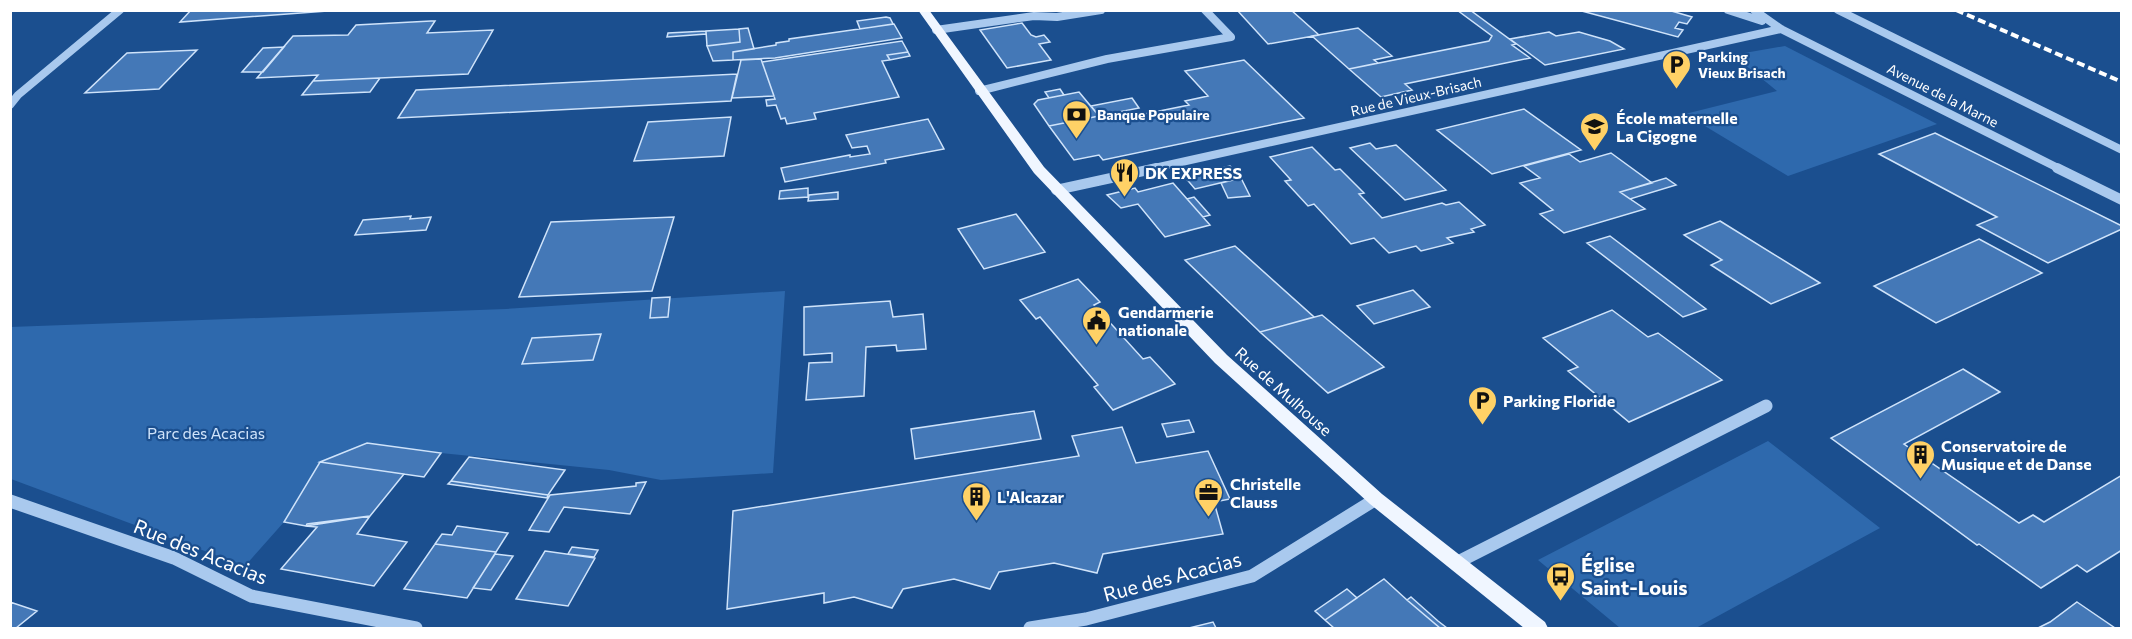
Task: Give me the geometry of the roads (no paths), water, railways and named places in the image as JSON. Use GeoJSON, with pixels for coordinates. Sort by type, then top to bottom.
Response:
{"type":"FeatureCollection","features":[{"type":"Feature","properties":{"kind":"main road","name":"Rue de Mulhouse"},"geometry":{"type":"LineString","coordinates":[[923,10],[979,91],[1056,190],[1221,359],[1376,499],[1538,628]]}},
{"type":"Feature","properties":{"kind":"street"},"geometry":{"type":"LineString","coordinates":[[10,105],[18,95],[120,10]]}},
{"type":"Feature","properties":{"kind":"street"},"geometry":{"type":"LineString","coordinates":[[936,30],[1034,16],[1057,17],[1101,10]]}},
{"type":"Feature","properties":{"kind":"street"},"geometry":{"type":"LineString","coordinates":[[979,91],[1107,59],[1231,37],[1205,10]]}},
{"type":"Feature","properties":{"kind":"street"},"geometry":{"type":"LineString","coordinates":[[1728,10],[1781,29]]}},
{"type":"Feature","properties":{"kind":"street","name":"Avenue de la Marne"},"geometry":{"type":"LineString","coordinates":[[1754,10],[1781,29],[2121,200]]}},
{"type":"Feature","properties":{"kind":"street"},"geometry":{"type":"LineString","coordinates":[[1838,10],[2121,150]]}},
{"type":"Feature","properties":{"kind":"street","name":"Rue de Vieux-Brisach"},"geometry":{"type":"LineString","coordinates":[[1056,190],[1781,29]]}},
{"type":"Feature","properties":{"kind":"street"},"geometry":{"type":"LineString","coordinates":[[1456,563],[1766,406]]}},
{"type":"Feature","properties":{"kind":"street","name":"Rue des Acacias"},"geometry":{"type":"LineString","coordinates":[[1030,628],[1086,619],[1252,576],[1376,499]]}},
{"type":"Feature","properties":{"kind":"street","name":"Rue des Acacias"},"geometry":{"type":"LineString","coordinates":[[10,501],[174,558],[250,596],[416,628]]}},
{"type":"Feature","properties":{"kind":"railway"},"geometry":{"type":"LineString","coordinates":[[1956,10],[2122,82]]}},
{"type":"Feature","properties":{"kind":"place","name":"Parking Vieux Brisach"},"geometry":{"type":"Point","coordinates":[1677,90]}},
{"type":"Feature","properties":{"kind":"place","name":"Banque Populaire"},"geometry":{"type":"Point","coordinates":[1076,140]}},
{"type":"Feature","properties":{"kind":"place","name":"École maternelle La Cigogne"},"geometry":{"type":"Point","coordinates":[1595,152]}},
{"type":"Feature","properties":{"kind":"place","name":"DK EXPRESS"},"geometry":{"type":"Point","coordinates":[1124,198]}},
{"type":"Feature","properties":{"kind":"place","name":"Gendarmerie nationale"},"geometry":{"type":"Point","coordinates":[1097,346]}},
{"type":"Feature","properties":{"kind":"place","name":"Parking Floride"},"geometry":{"type":"Point","coordinates":[1482,426]}},
{"type":"Feature","properties":{"kind":"place","name":"Conservatoire de Musique et de Danse"},"geometry":{"type":"Point","coordinates":[1920,480]}},
{"type":"Feature","properties":{"kind":"place","name":"Christelle Clauss"},"geometry":{"type":"Point","coordinates":[1209,518]}},
{"type":"Feature","properties":{"kind":"place","name":"L'Alcazar"},"geometry":{"type":"Point","coordinates":[976,522]}},
{"type":"Feature","properties":{"kind":"place","name":"Église Saint-Louis"},"geometry":{"type":"Point","coordinates":[1560,602]}},
{"type":"Feature","properties":{"kind":"park label","name":"Parc des Acacias"},"geometry":{"type":"Point","coordinates":[206,432]}}]}
